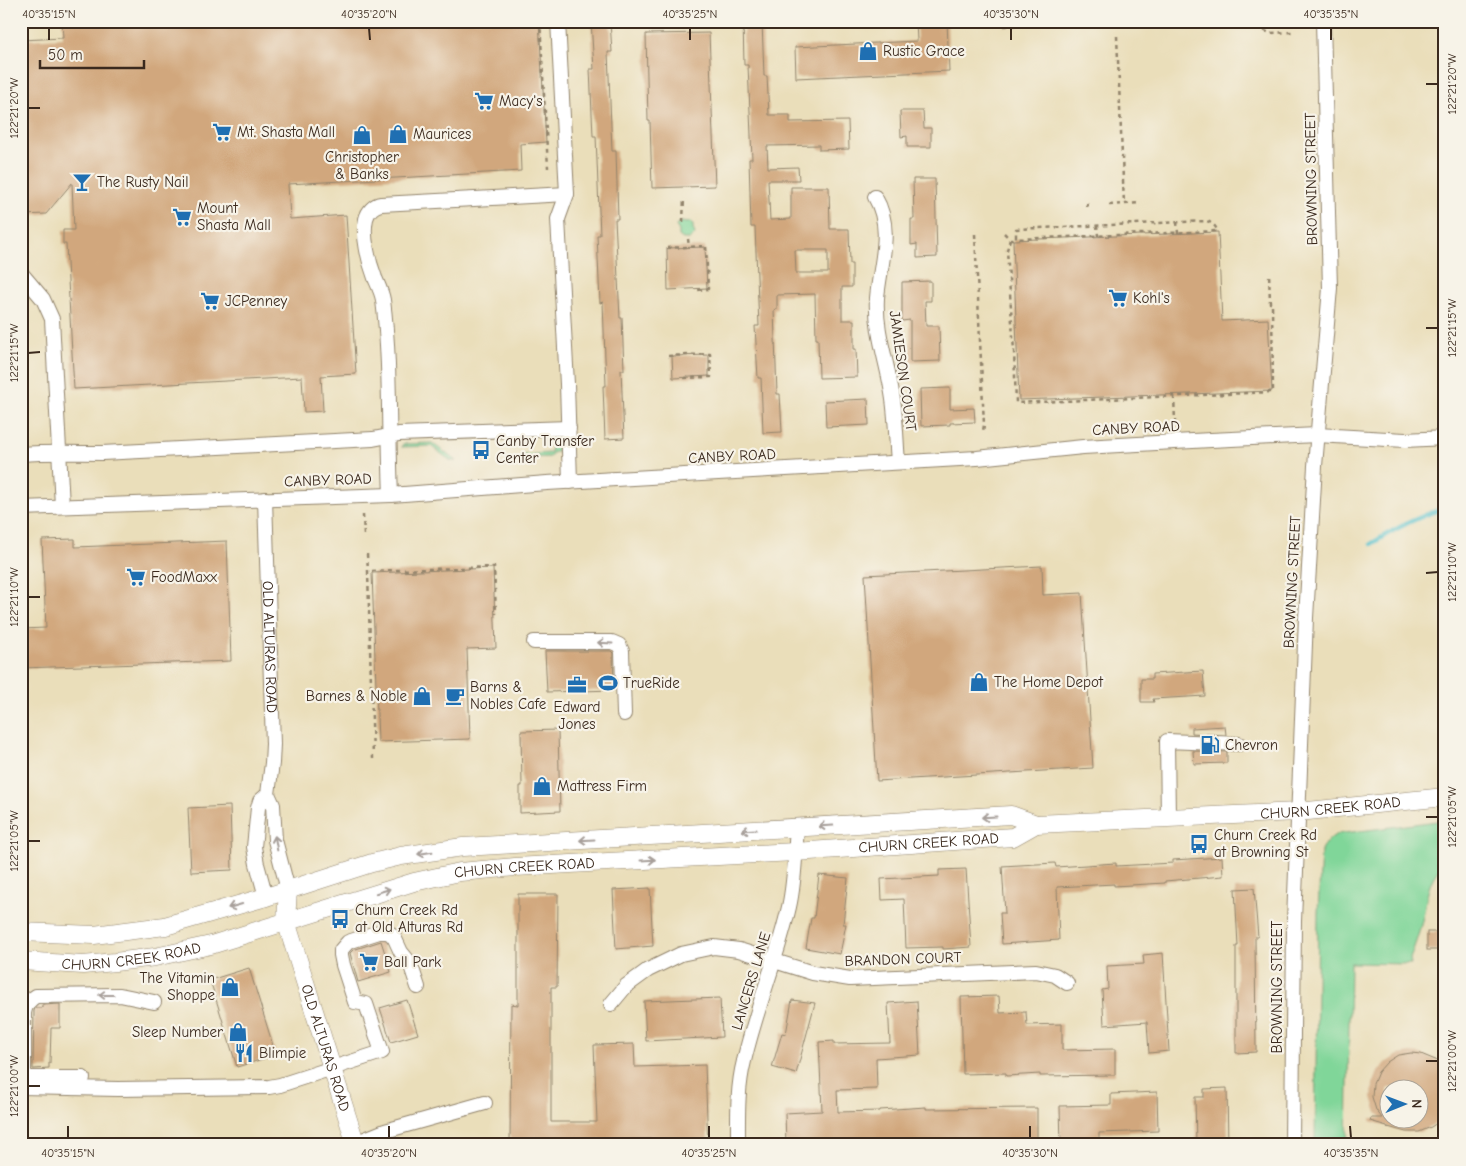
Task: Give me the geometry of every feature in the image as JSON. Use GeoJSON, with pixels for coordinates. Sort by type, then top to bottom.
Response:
{"type":"FeatureCollection","features":[{"type":"Feature","properties":{"kind":"main road","name":"CHURN CREEK ROAD"},"geometry":{"type":"LineString","coordinates":[[21,932],[94,935],[165,926],[391,859],[463,847],[1011,815],[1036,824],[1298,812],[1445,797]]}},
{"type":"Feature","properties":{"kind":"main road","name":"CHURN CREEK ROAD"},"geometry":{"type":"LineString","coordinates":[[21,961],[83,965],[155,957],[211,945],[414,882],[460,872],[515,867],[795,852],[1013,837],[1036,824]]}},
{"type":"Feature","properties":{"kind":"main road","name":"OLD ALTURAS ROAD"},"geometry":{"type":"LineString","coordinates":[[288,890],[286,921],[355,1144]]}},
{"type":"Feature","properties":{"kind":"main road","name":"OLD ALTURAS ROAD"},"geometry":{"type":"LineString","coordinates":[[266,897],[286,921]]}},
{"type":"Feature","properties":{"kind":"street"},"geometry":{"type":"LineString","coordinates":[[558,21],[567,194],[558,219],[570,482]]}},
{"type":"Feature","properties":{"kind":"street","name":"BROWNING STREET"},"geometry":{"type":"LineString","coordinates":[[1292,1145],[1292,963],[1306,618],[1317,435],[1330,288],[1322,21]]}},
{"type":"Feature","properties":{"kind":"street"},"geometry":{"type":"LineString","coordinates":[[391,494],[388,383],[383,302],[367,254],[366,219],[371,210],[376,205],[382,204],[567,194]]}},
{"type":"Feature","properties":{"kind":"street","name":"JAMIESON COURT"},"geometry":{"type":"LineString","coordinates":[[875,197],[883,213],[885,236],[877,298],[879,329],[893,393],[898,462]]}},
{"type":"Feature","properties":{"kind":"street"},"geometry":{"type":"LineString","coordinates":[[21,273],[43,299],[52,319],[62,506]]}},
{"type":"Feature","properties":{"kind":"street"},"geometry":{"type":"LineString","coordinates":[[21,454],[60,452],[71,454],[102,453],[373,439],[388,436],[569,428]]}},
{"type":"Feature","properties":{"kind":"street","name":"CANBY ROAD"},"geometry":{"type":"LineString","coordinates":[[21,508],[391,494],[977,458],[1083,447],[1317,435],[1405,440],[1445,438]]}},
{"type":"Feature","properties":{"kind":"street","name":"OLD ALTURAS ROAD"},"geometry":{"type":"LineString","coordinates":[[266,499],[272,744],[272,763],[268,794],[273,804],[275,840],[288,890]]}},
{"type":"Feature","properties":{"kind":"street"},"geometry":{"type":"LineString","coordinates":[[534,642],[612,642],[619,645],[622,651],[624,714]]}},
{"type":"Feature","properties":{"kind":"street"},"geometry":{"type":"LineString","coordinates":[[1168,818],[1167,740],[1239,744]]}},
{"type":"Feature","properties":{"kind":"street","name":"OLD ALTURAS ROAD"},"geometry":{"type":"LineString","coordinates":[[266,897],[254,847],[258,808],[260,801],[268,794]]}},
{"type":"Feature","properties":{"kind":"street","name":"LANCERS LANE"},"geometry":{"type":"LineString","coordinates":[[738,1145],[738,1106],[743,1062],[790,905],[798,827]]}},
{"type":"Feature","properties":{"kind":"street"},"geometry":{"type":"LineString","coordinates":[[21,1087],[113,1089],[264,1088],[280,1085],[382,1052],[366,1004],[355,1002],[341,955],[344,946],[348,942],[376,932],[383,931],[391,934],[395,939],[400,952],[410,963],[418,987]]}},
{"type":"Feature","properties":{"kind":"street","name":"BRANDON COURT"},"geometry":{"type":"LineString","coordinates":[[611,1004],[630,982],[648,970],[687,952],[709,947],[739,950],[813,973],[850,979],[1036,971],[1055,975],[1067,983]]}},
{"type":"Feature","properties":{"kind":"street"},"geometry":{"type":"LineString","coordinates":[[83,1078],[30,1078],[24,1074],[24,1013],[29,1001],[36,996],[120,995],[154,1002]]}},
{"type":"Feature","properties":{"kind":"street"},"geometry":{"type":"LineString","coordinates":[[355,1144],[384,1132],[485,1103]]}},
{"type":"Feature","properties":{"kind":"path"},"geometry":{"type":"LineString","coordinates":[[540,21],[548,168]]}},
{"type":"Feature","properties":{"kind":"path"},"geometry":{"type":"LineString","coordinates":[[1004,26],[1076,21]]}},
{"type":"Feature","properties":{"kind":"path"},"geometry":{"type":"LineString","coordinates":[[1242,21],[1270,33],[1293,32]]}},
{"type":"Feature","properties":{"kind":"path"},"geometry":{"type":"LineString","coordinates":[[1117,36],[1124,204]]}},
{"type":"Feature","properties":{"kind":"path"},"geometry":{"type":"LineString","coordinates":[[683,222],[684,198]]}},
{"type":"Feature","properties":{"kind":"path"},"geometry":{"type":"LineString","coordinates":[[1109,204],[1139,203]]}},
{"type":"Feature","properties":{"kind":"path"},"geometry":{"type":"LineString","coordinates":[[1010,240],[1217,231],[1212,224],[1206,221],[1178,222],[1016,229],[1016,239]]}},
{"type":"Feature","properties":{"kind":"path"},"geometry":{"type":"LineString","coordinates":[[1178,222],[1178,232]]}},
{"type":"Feature","properties":{"kind":"path"},"geometry":{"type":"LineString","coordinates":[[1097,226],[1098,236]]}},
{"type":"Feature","properties":{"kind":"path"},"geometry":{"type":"LineString","coordinates":[[1004,233],[1010,240]]}},
{"type":"Feature","properties":{"kind":"path"},"geometry":{"type":"LineString","coordinates":[[976,234],[983,430]]}},
{"type":"Feature","properties":{"kind":"path"},"geometry":{"type":"LineString","coordinates":[[688,239],[689,247]]}},
{"type":"Feature","properties":{"kind":"path"},"geometry":{"type":"LineString","coordinates":[[1010,240],[1007,250],[1016,403],[1274,392],[1272,303],[1270,303],[1269,272]]}},
{"type":"Feature","properties":{"kind":"path"},"geometry":{"type":"LineString","coordinates":[[667,248],[706,246],[708,289],[697,290]]}},
{"type":"Feature","properties":{"kind":"path"},"geometry":{"type":"LineString","coordinates":[[668,356],[710,354],[711,377],[681,378]]}},
{"type":"Feature","properties":{"kind":"path"},"geometry":{"type":"LineString","coordinates":[[1174,396],[1175,422]]}},
{"type":"Feature","properties":{"kind":"path"},"geometry":{"type":"LineString","coordinates":[[363,514],[364,536]]}},
{"type":"Feature","properties":{"kind":"path"},"geometry":{"type":"LineString","coordinates":[[367,554],[373,759]]}},
{"type":"Feature","properties":{"kind":"path"},"geometry":{"type":"LineString","coordinates":[[368,571],[494,567],[496,614]]}},
{"type":"Feature","properties":{"kind":"green space"},"geometry":{"type":"Polygon","coordinates":[[[682,222],[693,224],[695,234],[690,239],[683,239],[679,236],[676,226],[682,222]]]}},
{"type":"Feature","properties":{"kind":"green space"},"geometry":{"type":"Polygon","coordinates":[[[554,440],[558,452],[554,452],[550,457],[522,458],[522,455],[551,453],[551,442],[554,440]]]}},
{"type":"Feature","properties":{"kind":"green space"},"geometry":{"type":"Polygon","coordinates":[[[432,443],[456,461],[451,461],[431,446],[401,447],[403,444],[432,443]]]}},
{"type":"Feature","properties":{"kind":"green space"},"geometry":{"type":"Polygon","coordinates":[[[1445,820],[1445,863],[1431,882],[1421,926],[1410,959],[1411,964],[1350,963],[1347,1145],[1315,1145],[1318,913],[1321,851],[1328,841],[1337,834],[1445,820]]]}},
{"type":"Feature","properties":{"kind":"building","name":"Mount Shasta Mall"},"geometry":{"type":"Polygon","coordinates":[[[62,21],[539,21],[546,142],[520,144],[521,171],[288,184],[290,219],[346,215],[356,374],[321,376],[323,411],[304,412],[302,377],[74,389],[66,244],[63,244],[63,230],[74,230],[72,183],[46,214],[21,215],[21,40],[63,38],[62,21]]]}},
{"type":"Feature","properties":{"kind":"building"},"geometry":{"type":"Polygon","coordinates":[[[591,21],[610,21],[612,52],[608,52],[612,151],[616,151],[618,219],[615,219],[620,318],[622,318],[624,370],[621,370],[624,438],[605,439],[603,386],[606,386],[603,302],[600,303],[597,235],[600,235],[596,136],[593,136],[590,69],[594,69],[591,21]]]}},
{"type":"Feature","properties":{"kind":"building"},"geometry":{"type":"Polygon","coordinates":[[[743,21],[762,21],[764,76],[767,76],[769,115],[790,115],[790,122],[848,121],[849,149],[819,150],[819,145],[767,146],[768,168],[798,167],[799,180],[768,180],[770,220],[791,219],[791,187],[829,187],[830,229],[849,229],[850,264],[852,264],[852,287],[842,287],[842,320],[854,320],[854,349],[856,349],[857,377],[819,378],[815,294],[777,295],[777,309],[774,310],[777,394],[780,394],[782,432],[763,433],[761,378],[758,378],[755,326],[759,326],[755,227],[751,227],[749,159],[752,159],[748,65],[744,65],[743,21]],[[795,250],[796,273],[828,273],[828,250],[795,250]]]}},
{"type":"Feature","properties":{"kind":"building"},"geometry":{"type":"Polygon","coordinates":[[[916,21],[947,21],[949,71],[796,78],[795,47],[917,41],[916,21]]]}},
{"type":"Feature","properties":{"kind":"building"},"geometry":{"type":"Polygon","coordinates":[[[709,33],[715,186],[652,188],[646,34],[709,33]]]}},
{"type":"Feature","properties":{"kind":"building"},"geometry":{"type":"Polygon","coordinates":[[[900,111],[923,111],[924,128],[931,128],[931,147],[907,147],[907,136],[901,137],[900,111]]]}},
{"type":"Feature","properties":{"kind":"building"},"geometry":{"type":"Polygon","coordinates":[[[913,179],[935,179],[937,257],[917,258],[917,244],[911,245],[911,219],[914,219],[913,179]]]}},
{"type":"Feature","properties":{"kind":"building","name":"Kohl's"},"geometry":{"type":"Polygon","coordinates":[[[1218,232],[1222,321],[1268,319],[1272,391],[1019,400],[1013,240],[1218,232]]]}},
{"type":"Feature","properties":{"kind":"building"},"geometry":{"type":"Polygon","coordinates":[[[705,247],[707,288],[668,290],[667,248],[705,247]]]}},
{"type":"Feature","properties":{"kind":"building"},"geometry":{"type":"Polygon","coordinates":[[[931,281],[931,301],[925,301],[926,326],[939,326],[940,361],[910,362],[910,320],[902,321],[902,282],[931,281]]]}},
{"type":"Feature","properties":{"kind":"building"},"geometry":{"type":"Polygon","coordinates":[[[709,355],[709,376],[673,378],[672,356],[709,355]]]}},
{"type":"Feature","properties":{"kind":"building"},"geometry":{"type":"Polygon","coordinates":[[[950,388],[950,409],[974,408],[975,422],[921,426],[920,389],[950,388]]]}},
{"type":"Feature","properties":{"kind":"building"},"geometry":{"type":"Polygon","coordinates":[[[868,399],[869,425],[826,427],[825,401],[868,399]]]}},
{"type":"Feature","properties":{"kind":"building","name":"FoodMaxx"},"geometry":{"type":"Polygon","coordinates":[[[75,539],[75,547],[227,541],[231,661],[21,668],[21,629],[46,628],[42,540],[75,539]]]}},
{"type":"Feature","properties":{"kind":"building","name":"The Home Depot"},"geometry":{"type":"Polygon","coordinates":[[[1042,566],[1043,595],[1082,593],[1093,768],[877,781],[865,575],[1042,566]]]}},
{"type":"Feature","properties":{"kind":"building"},"geometry":{"type":"Polygon","coordinates":[[[493,568],[496,648],[467,649],[470,739],[378,742],[372,573],[493,568]]]}},
{"type":"Feature","properties":{"kind":"building"},"geometry":{"type":"Polygon","coordinates":[[[545,651],[611,651],[613,653],[614,690],[547,692],[545,651]]]}},
{"type":"Feature","properties":{"kind":"building"},"geometry":{"type":"Polygon","coordinates":[[[1203,671],[1205,696],[1153,699],[1154,702],[1141,702],[1141,679],[1152,679],[1152,674],[1203,671]]]}},
{"type":"Feature","properties":{"kind":"building"},"geometry":{"type":"Polygon","coordinates":[[[1225,726],[1226,735],[1192,733],[1192,728],[1225,726]]]}},
{"type":"Feature","properties":{"kind":"building"},"geometry":{"type":"Polygon","coordinates":[[[558,730],[560,811],[520,813],[520,786],[522,786],[521,731],[558,730]]]}},
{"type":"Feature","properties":{"kind":"building"},"geometry":{"type":"Polygon","coordinates":[[[1193,751],[1227,752],[1227,763],[1194,764],[1193,751]]]}},
{"type":"Feature","properties":{"kind":"building"},"geometry":{"type":"Polygon","coordinates":[[[230,806],[232,870],[191,872],[188,808],[230,806]]]}},
{"type":"Feature","properties":{"kind":"building"},"geometry":{"type":"Polygon","coordinates":[[[1222,857],[1223,876],[1165,881],[1165,883],[1057,887],[1059,940],[1002,944],[1000,913],[1005,913],[1002,866],[1055,863],[1056,867],[1116,863],[1116,866],[1173,863],[1173,860],[1222,857]]]}},
{"type":"Feature","properties":{"kind":"building"},"geometry":{"type":"Polygon","coordinates":[[[966,869],[971,947],[943,949],[943,947],[906,948],[904,899],[882,900],[881,879],[939,876],[939,870],[966,869]]]}},
{"type":"Feature","properties":{"kind":"building"},"geometry":{"type":"Polygon","coordinates":[[[819,875],[848,878],[843,924],[846,924],[840,954],[806,948],[811,918],[814,918],[819,875]]]}},
{"type":"Feature","properties":{"kind":"building"},"geometry":{"type":"Polygon","coordinates":[[[650,888],[653,946],[616,949],[613,890],[650,888]]]}},
{"type":"Feature","properties":{"kind":"building"},"geometry":{"type":"Polygon","coordinates":[[[1254,888],[1258,937],[1255,937],[1256,1052],[1236,1053],[1236,946],[1238,946],[1235,889],[1254,888]]]}},
{"type":"Feature","properties":{"kind":"building"},"geometry":{"type":"Polygon","coordinates":[[[518,894],[558,894],[557,987],[551,987],[551,1122],[597,1122],[594,1045],[634,1044],[635,1067],[705,1065],[708,1145],[652,1145],[651,1139],[599,1140],[599,1145],[510,1145],[511,1004],[518,1005],[518,894]]]}},
{"type":"Feature","properties":{"kind":"building"},"geometry":{"type":"Polygon","coordinates":[[[1427,932],[1445,932],[1445,950],[1427,950],[1427,932]]]}},
{"type":"Feature","properties":{"kind":"building","name":"Ball Park"},"geometry":{"type":"Polygon","coordinates":[[[381,941],[391,972],[358,982],[350,953],[353,950],[381,941]]]}},
{"type":"Feature","properties":{"kind":"building"},"geometry":{"type":"Polygon","coordinates":[[[1163,953],[1169,1051],[1149,1053],[1147,1022],[1104,1025],[1102,990],[1108,989],[1107,966],[1144,964],[1143,955],[1163,953]]]}},
{"type":"Feature","properties":{"kind":"building"},"geometry":{"type":"Polygon","coordinates":[[[249,968],[276,1055],[237,1067],[210,980],[249,968]]]}},
{"type":"Feature","properties":{"kind":"building"},"geometry":{"type":"Polygon","coordinates":[[[999,996],[1000,1013],[1026,1012],[1027,1025],[1062,1024],[1062,1050],[1115,1049],[1115,1075],[1040,1076],[1040,1074],[1006,1076],[1006,1073],[963,1074],[961,997],[999,996]]]}},
{"type":"Feature","properties":{"kind":"building"},"geometry":{"type":"Polygon","coordinates":[[[720,998],[722,1037],[646,1041],[644,1001],[720,998]]]}},
{"type":"Feature","properties":{"kind":"building"},"geometry":{"type":"Polygon","coordinates":[[[407,1000],[418,1034],[391,1042],[380,1008],[407,1000]]]}},
{"type":"Feature","properties":{"kind":"building"},"geometry":{"type":"Polygon","coordinates":[[[792,1000],[815,1003],[796,1074],[772,1067],[782,1033],[786,1034],[792,1000]]]}},
{"type":"Feature","properties":{"kind":"building"},"geometry":{"type":"Polygon","coordinates":[[[917,1001],[920,1055],[876,1058],[877,1089],[837,1090],[838,1112],[926,1107],[926,1109],[1037,1108],[1037,1145],[786,1145],[785,1113],[822,1111],[819,1042],[834,1041],[834,1044],[890,1043],[888,1003],[917,1001]]]}},
{"type":"Feature","properties":{"kind":"building"},"geometry":{"type":"Polygon","coordinates":[[[60,1004],[60,1028],[51,1028],[49,1068],[33,1069],[35,1008],[42,1008],[42,1005],[60,1004]]]}},
{"type":"Feature","properties":{"kind":"building"},"geometry":{"type":"Polygon","coordinates":[[[1411,1053],[1421,1054],[1445,1064],[1445,1114],[1440,1121],[1431,1127],[1419,1132],[1406,1132],[1392,1128],[1428,1128],[1428,1078],[1378,1078],[1378,1113],[1372,1097],[1373,1084],[1378,1072],[1387,1062],[1398,1055],[1411,1053]]]}},
{"type":"Feature","properties":{"kind":"building"},"geometry":{"type":"Polygon","coordinates":[[[1227,1088],[1228,1145],[1196,1145],[1195,1097],[1204,1097],[1204,1089],[1227,1088]]]}},
{"type":"Feature","properties":{"kind":"building"},"geometry":{"type":"Polygon","coordinates":[[[1157,1092],[1158,1131],[1099,1133],[1099,1145],[1061,1145],[1060,1106],[1111,1105],[1111,1094],[1157,1092]]]}},
{"type":"Feature","properties":{"kind":"building"},"geometry":{"type":"Polygon","coordinates":[[[1371,1118],[1378,1118],[1378,1123],[1370,1121],[1371,1118]]]}},
{"type":"Feature","properties":{"kind":"waterway"},"geometry":{"type":"LineString","coordinates":[[1371,544],[1407,523],[1445,508]]}},
{"type":"Feature","properties":{"kind":"place","name":"Rustic Grace"},"geometry":{"type":"Point","coordinates":[868,51]}},
{"type":"Feature","properties":{"kind":"place","name":"Macy's"},"geometry":{"type":"Point","coordinates":[484,101]}},
{"type":"Feature","properties":{"kind":"place","name":"Mt. Shasta Mall"},"geometry":{"type":"Point","coordinates":[222,132]}},
{"type":"Feature","properties":{"kind":"place","name":"Maurices"},"geometry":{"type":"Point","coordinates":[398,134]}},
{"type":"Feature","properties":{"kind":"place","name":"Christopher & Banks"},"geometry":{"type":"Point","coordinates":[362,135]}},
{"type":"Feature","properties":{"kind":"place","name":"The Rusty Nail"},"geometry":{"type":"Point","coordinates":[82,182]}},
{"type":"Feature","properties":{"kind":"place","name":"Mount Shasta Mall"},"geometry":{"type":"Point","coordinates":[182,217]}},
{"type":"Feature","properties":{"kind":"place","name":"Kohl's"},"geometry":{"type":"Point","coordinates":[1118,298]}},
{"type":"Feature","properties":{"kind":"place","name":"JCPenney"},"geometry":{"type":"Point","coordinates":[210,301]}},
{"type":"Feature","properties":{"kind":"place","name":"Canby Transfer Center"},"geometry":{"type":"Point","coordinates":[481,450]}},
{"type":"Feature","properties":{"kind":"place","name":"FoodMaxx"},"geometry":{"type":"Point","coordinates":[136,577]}},
{"type":"Feature","properties":{"kind":"place","name":"The Home Depot"},"geometry":{"type":"Point","coordinates":[979,682]}},
{"type":"Feature","properties":{"kind":"place","name":"TrueRide"},"geometry":{"type":"Point","coordinates":[608,683]}},
{"type":"Feature","properties":{"kind":"place","name":"Edward Jones"},"geometry":{"type":"Point","coordinates":[577,685]}},
{"type":"Feature","properties":{"kind":"place","name":"Barnes & Noble"},"geometry":{"type":"Point","coordinates":[422,696]}},
{"type":"Feature","properties":{"kind":"place","name":"Barns & Nobles Cafe"},"geometry":{"type":"Point","coordinates":[455,696]}},
{"type":"Feature","properties":{"kind":"place","name":"Chevron"},"geometry":{"type":"Point","coordinates":[1210,745]}},
{"type":"Feature","properties":{"kind":"place","name":"Mattress Firm"},"geometry":{"type":"Point","coordinates":[542,786]}},
{"type":"Feature","properties":{"kind":"place","name":"Churn Creek Rd at Browning St"},"geometry":{"type":"Point","coordinates":[1199,844]}},
{"type":"Feature","properties":{"kind":"place","name":"Churn Creek Rd at Old Alturas Rd"},"geometry":{"type":"Point","coordinates":[340,919]}},
{"type":"Feature","properties":{"kind":"place","name":"Ball Park"},"geometry":{"type":"Point","coordinates":[369,962]}},
{"type":"Feature","properties":{"kind":"place","name":"The Vitamin Shoppe"},"geometry":{"type":"Point","coordinates":[230,987]}},
{"type":"Feature","properties":{"kind":"place","name":"Sleep Number"},"geometry":{"type":"Point","coordinates":[238,1032]}},
{"type":"Feature","properties":{"kind":"place","name":"Blimpie"},"geometry":{"type":"Point","coordinates":[244,1053]}}]}
